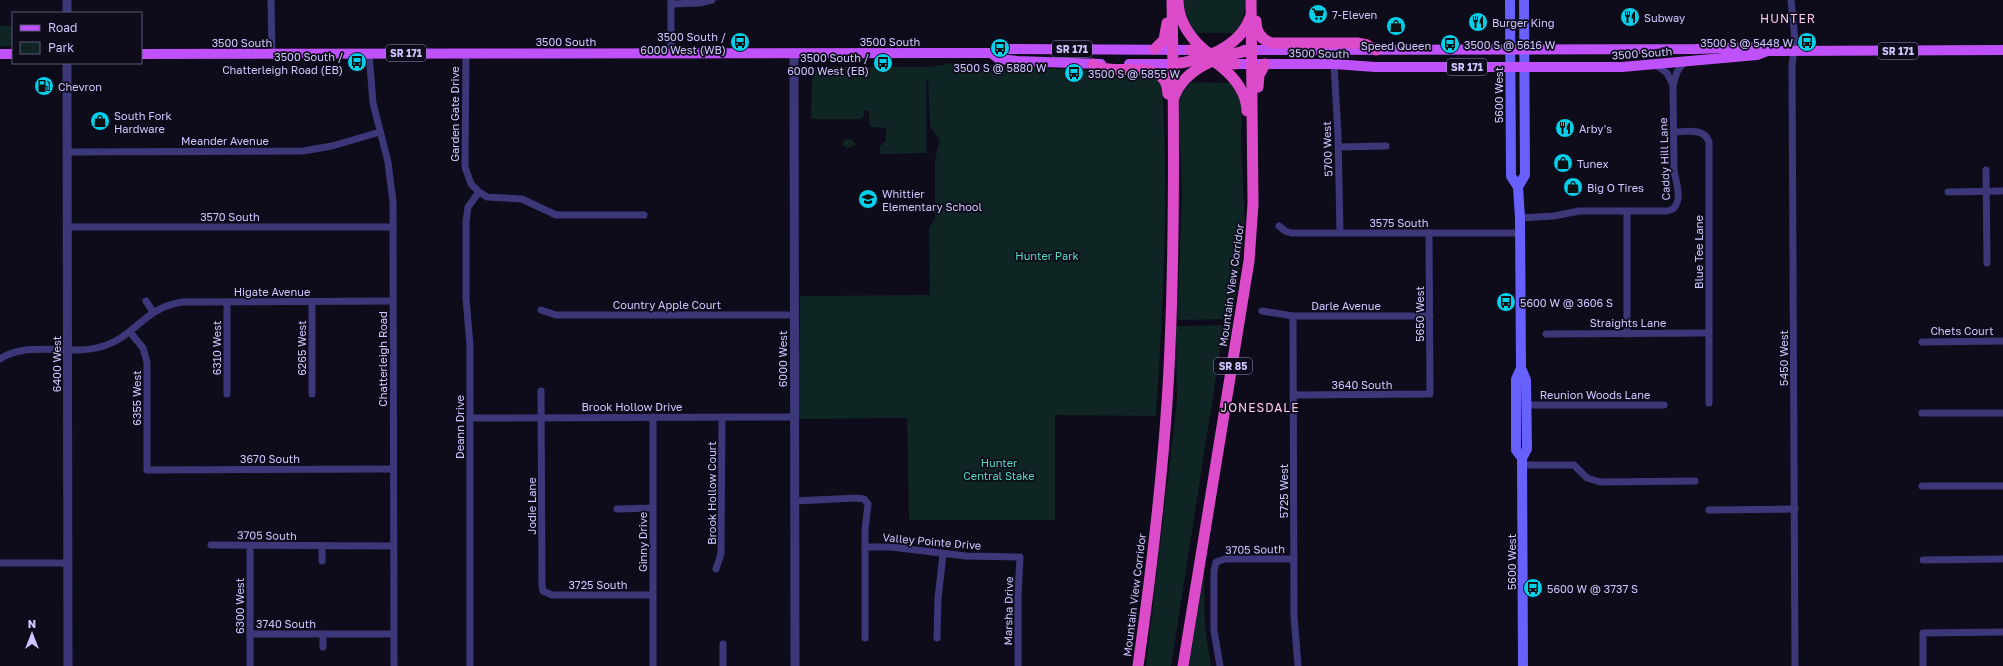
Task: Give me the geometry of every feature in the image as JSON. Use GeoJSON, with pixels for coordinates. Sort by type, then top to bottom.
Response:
{"type":"FeatureCollection","features":[{"type":"Feature","properties":{"kind":"highway"},"geometry":{"type":"LineString","coordinates":[[1155,49],[1161,44],[1166,33],[1167,0]]}},
{"type":"Feature","properties":{"kind":"highway","name":"Mountain View Corridor"},"geometry":{"type":"LineString","coordinates":[[1138,666],[1150,577],[1162,461],[1170,347],[1174,193],[1172,0]]}},
{"type":"Feature","properties":{"kind":"highway"},"geometry":{"type":"LineString","coordinates":[[1178,0],[1179,13],[1186,29],[1195,41],[1236,81],[1245,98],[1247,112],[1248,172],[1254,190]]}},
{"type":"Feature","properties":{"kind":"highway","name":"Mountain View Corridor"},"geometry":{"type":"LineString","coordinates":[[1183,666],[1249,261],[1254,190],[1251,0]]}},
{"type":"Feature","properties":{"kind":"highway"},"geometry":{"type":"LineString","coordinates":[[1256,0],[1257,30],[1261,37],[1268,42],[1277,44],[1357,43],[1367,45],[1376,50]]}},
{"type":"Feature","properties":{"kind":"highway"},"geometry":{"type":"LineString","coordinates":[[1173,100],[1177,89],[1183,80],[1240,34],[1247,25],[1251,14]]}},
{"type":"Feature","properties":{"kind":"highway"},"geometry":{"type":"LineString","coordinates":[[1190,50],[1235,64]]}},
{"type":"Feature","properties":{"kind":"highway"},"geometry":{"type":"LineString","coordinates":[[1172,64],[1252,50]]}},
{"type":"Feature","properties":{"kind":"highway"},"geometry":{"type":"LineString","coordinates":[[1093,64],[1109,70],[1153,71],[1164,78],[1168,91],[1169,145],[1174,193]]}},
{"type":"Feature","properties":{"kind":"highway"},"geometry":{"type":"LineString","coordinates":[[1253,215],[1258,187],[1258,81],[1265,64]]}},
{"type":"Feature","properties":{"kind":"main road","name":"5600 West"},"geometry":{"type":"LineString","coordinates":[[1510,0],[1511,176],[1518,187],[1521,233],[1521,368],[1526,380],[1527,405],[1527,449],[1522,462],[1523,666]]}},
{"type":"Feature","properties":{"kind":"main road","name":"5600 West"},"geometry":{"type":"LineString","coordinates":[[1518,187],[1525,175],[1524,0]]}},
{"type":"Feature","properties":{"kind":"main road","name":"3500 South"},"geometry":{"type":"LineString","coordinates":[[1252,50],[1696,49],[1755,47],[1767,51],[2003,50]]}},
{"type":"Feature","properties":{"kind":"main road","name":"3500 South"},"geometry":{"type":"LineString","coordinates":[[142,54],[991,53],[1003,49],[1190,50]]}},
{"type":"Feature","properties":{"kind":"main road","name":"3500 South"},"geometry":{"type":"LineString","coordinates":[[1235,64],[1334,64],[1376,67],[1622,67],[1757,55],[1767,51]]}},
{"type":"Feature","properties":{"kind":"main road","name":"3500 South"},"geometry":{"type":"LineString","coordinates":[[991,53],[999,59],[1042,63],[1172,64]]}},
{"type":"Feature","properties":{"kind":"main road"},"geometry":{"type":"LineString","coordinates":[[0,54],[12,54]]}},
{"type":"Feature","properties":{"kind":"main road","name":"5600 West"},"geometry":{"type":"LineString","coordinates":[[1521,368],[1516,379],[1516,450],[1522,462]]}},
{"type":"Feature","properties":{"kind":"street"},"geometry":{"type":"LineString","coordinates":[[67,0],[67,12]]}},
{"type":"Feature","properties":{"kind":"street"},"geometry":{"type":"LineString","coordinates":[[271,0],[272,54]]}},
{"type":"Feature","properties":{"kind":"street"},"geometry":{"type":"LineString","coordinates":[[671,53],[671,2],[696,4],[712,0]]}},
{"type":"Feature","properties":{"kind":"street","name":"5450 West"},"geometry":{"type":"LineString","coordinates":[[1791,0],[1795,32],[1792,74],[1795,666]]}},
{"type":"Feature","properties":{"kind":"street","name":"Garden Gate Drive"},"geometry":{"type":"LineString","coordinates":[[466,53],[465,167],[469,180],[479,192]]}},
{"type":"Feature","properties":{"kind":"street","name":"6000 West"},"geometry":{"type":"LineString","coordinates":[[794,53],[796,666]]}},
{"type":"Feature","properties":{"kind":"street","name":"Chatterleigh Road"},"geometry":{"type":"LineString","coordinates":[[370,54],[372,93],[390,171],[393,226],[394,666]]}},
{"type":"Feature","properties":{"kind":"street","name":"Caddy Hill Lane"},"geometry":{"type":"LineString","coordinates":[[1627,211],[1666,211],[1674,208],[1678,201],[1677,183],[1674,170],[1673,85],[1677,72],[1684,62]]}},
{"type":"Feature","properties":{"kind":"street","name":"6400 West"},"geometry":{"type":"LineString","coordinates":[[67,64],[68,666]]}},
{"type":"Feature","properties":{"kind":"street","name":"5700 West"},"geometry":{"type":"LineString","coordinates":[[1334,64],[1339,147],[1340,233]]}},
{"type":"Feature","properties":{"kind":"street"},"geometry":{"type":"LineString","coordinates":[[1656,65],[1667,73],[1673,85]]}},
{"type":"Feature","properties":{"kind":"street","name":"Meander Avenue"},"geometry":{"type":"LineString","coordinates":[[68,152],[303,151],[332,146],[380,132]]}},
{"type":"Feature","properties":{"kind":"street","name":"Blue Tee Lane"},"geometry":{"type":"LineString","coordinates":[[1674,132],[1700,132],[1706,136],[1709,142],[1709,403]]}},
{"type":"Feature","properties":{"kind":"street"},"geometry":{"type":"LineString","coordinates":[[1339,147],[1386,146]]}},
{"type":"Feature","properties":{"kind":"street"},"geometry":{"type":"LineString","coordinates":[[1986,170],[1987,263]]}},
{"type":"Feature","properties":{"kind":"street"},"geometry":{"type":"LineString","coordinates":[[1948,192],[2003,191]]}},
{"type":"Feature","properties":{"kind":"street"},"geometry":{"type":"LineString","coordinates":[[479,192],[492,198],[527,201],[556,214],[644,215]]}},
{"type":"Feature","properties":{"kind":"street","name":"Deann Drive"},"geometry":{"type":"LineString","coordinates":[[470,666],[470,418],[466,222],[468,207],[479,192]]}},
{"type":"Feature","properties":{"kind":"street"},"geometry":{"type":"LineString","coordinates":[[1520,218],[1554,216],[1579,211],[1627,211],[1627,334]]}},
{"type":"Feature","properties":{"kind":"street","name":"3570 South"},"geometry":{"type":"LineString","coordinates":[[68,227],[393,226]]}},
{"type":"Feature","properties":{"kind":"street","name":"3575 South"},"geometry":{"type":"LineString","coordinates":[[1279,226],[1285,231],[1291,233],[1521,233]]}},
{"type":"Feature","properties":{"kind":"street","name":"5650 West"},"geometry":{"type":"LineString","coordinates":[[1429,233],[1430,394]]}},
{"type":"Feature","properties":{"kind":"street"},"geometry":{"type":"LineString","coordinates":[[146,301],[153,312]]}},
{"type":"Feature","properties":{"kind":"street","name":"Higate Avenue"},"geometry":{"type":"LineString","coordinates":[[0,359],[21,350],[87,350],[105,346],[121,339],[153,312],[166,306],[182,302],[393,301]]}},
{"type":"Feature","properties":{"kind":"street","name":"6310 West"},"geometry":{"type":"LineString","coordinates":[[227,302],[227,394]]}},
{"type":"Feature","properties":{"kind":"street","name":"6265 West"},"geometry":{"type":"LineString","coordinates":[[312,302],[312,394]]}},
{"type":"Feature","properties":{"kind":"street","name":"Country Apple Court"},"geometry":{"type":"LineString","coordinates":[[541,310],[556,315],[794,315]]}},
{"type":"Feature","properties":{"kind":"street","name":"Darle Avenue"},"geometry":{"type":"LineString","coordinates":[[1262,311],[1293,316],[1430,316]]}},
{"type":"Feature","properties":{"kind":"street","name":"5725 West"},"geometry":{"type":"LineString","coordinates":[[1293,316],[1294,616],[1298,666]]}},
{"type":"Feature","properties":{"kind":"street","name":"6355 West"},"geometry":{"type":"LineString","coordinates":[[130,332],[143,348],[147,362],[147,470]]}},
{"type":"Feature","properties":{"kind":"street","name":"Straights Lane"},"geometry":{"type":"LineString","coordinates":[[1546,334],[1709,333]]}},
{"type":"Feature","properties":{"kind":"street","name":"Chets Court"},"geometry":{"type":"LineString","coordinates":[[1922,342],[2003,341]]}},
{"type":"Feature","properties":{"kind":"street","name":"Jodie Lane"},"geometry":{"type":"LineString","coordinates":[[541,391],[542,586],[544,593]]}},
{"type":"Feature","properties":{"kind":"street","name":"3640 South"},"geometry":{"type":"LineString","coordinates":[[1293,395],[1430,394]]}},
{"type":"Feature","properties":{"kind":"street","name":"Reunion Woods Lane"},"geometry":{"type":"LineString","coordinates":[[1527,405],[1664,405]]}},
{"type":"Feature","properties":{"kind":"street"},"geometry":{"type":"LineString","coordinates":[[1922,413],[2003,413]]}},
{"type":"Feature","properties":{"kind":"street","name":"Ginny Drive"},"geometry":{"type":"LineString","coordinates":[[652,417],[653,666]]}},
{"type":"Feature","properties":{"kind":"street","name":"Brook Hollow Court"},"geometry":{"type":"LineString","coordinates":[[716,569],[721,554],[722,417]]}},
{"type":"Feature","properties":{"kind":"street","name":"Brook Hollow Drive"},"geometry":{"type":"LineString","coordinates":[[470,418],[795,417]]}},
{"type":"Feature","properties":{"kind":"street"},"geometry":{"type":"LineString","coordinates":[[1522,462],[1574,465],[1587,478],[1600,482],[1695,482]]}},
{"type":"Feature","properties":{"kind":"street","name":"3670 South"},"geometry":{"type":"LineString","coordinates":[[147,470],[393,469]]}},
{"type":"Feature","properties":{"kind":"street"},"geometry":{"type":"LineString","coordinates":[[1922,486],[2003,486]]}},
{"type":"Feature","properties":{"kind":"street"},"geometry":{"type":"LineString","coordinates":[[795,501],[836,498],[861,499],[866,501],[868,505],[865,525],[865,638]]}},
{"type":"Feature","properties":{"kind":"street"},"geometry":{"type":"LineString","coordinates":[[617,509],[653,508]]}},
{"type":"Feature","properties":{"kind":"street"},"geometry":{"type":"LineString","coordinates":[[1709,510],[1795,510]]}},
{"type":"Feature","properties":{"kind":"street","name":"3705 South"},"geometry":{"type":"LineString","coordinates":[[211,545],[393,546]]}},
{"type":"Feature","properties":{"kind":"street","name":"6300 West"},"geometry":{"type":"LineString","coordinates":[[250,546],[250,666]]}},
{"type":"Feature","properties":{"kind":"street"},"geometry":{"type":"LineString","coordinates":[[322,546],[322,561]]}},
{"type":"Feature","properties":{"kind":"street","name":"Valley Pointe Drive"},"geometry":{"type":"LineString","coordinates":[[865,547],[891,547],[943,555],[1020,557]]}},
{"type":"Feature","properties":{"kind":"street"},"geometry":{"type":"LineString","coordinates":[[937,638],[938,598],[943,555]]}},
{"type":"Feature","properties":{"kind":"street","name":"Marsha Drive"},"geometry":{"type":"LineString","coordinates":[[1018,666],[1018,595],[1020,557]]}},
{"type":"Feature","properties":{"kind":"street","name":"3705 South"},"geometry":{"type":"LineString","coordinates":[[1220,666],[1214,631],[1214,571],[1216,562],[1224,559],[1294,560]]}},
{"type":"Feature","properties":{"kind":"street"},"geometry":{"type":"LineString","coordinates":[[1923,560],[2003,560]]}},
{"type":"Feature","properties":{"kind":"street"},"geometry":{"type":"LineString","coordinates":[[0,563],[68,563]]}},
{"type":"Feature","properties":{"kind":"street","name":"3725 South"},"geometry":{"type":"LineString","coordinates":[[544,593],[552,596],[653,595]]}},
{"type":"Feature","properties":{"kind":"street"},"geometry":{"type":"LineString","coordinates":[[1923,666],[1923,633],[2003,632]]}},
{"type":"Feature","properties":{"kind":"street","name":"3740 South"},"geometry":{"type":"LineString","coordinates":[[250,634],[394,634]]}},
{"type":"Feature","properties":{"kind":"street","name":"3740 South"},"geometry":{"type":"LineString","coordinates":[[322,634],[323,647]]}},
{"type":"Feature","properties":{"kind":"street"},"geometry":{"type":"LineString","coordinates":[[723,644],[723,666]]}},
{"type":"Feature","properties":{"kind":"green space"},"geometry":{"type":"Polygon","coordinates":[[[1245,0],[1245,9],[1239,26],[1233,33],[1194,33],[1191,29],[1182,1],[1245,0]]]}},
{"type":"Feature","properties":{"kind":"green space"},"geometry":{"type":"Polygon","coordinates":[[[0,26],[12,26],[12,46],[0,46],[0,26]]]}},
{"type":"Feature","properties":{"kind":"green space","name":"Hunter Park"},"geometry":{"type":"Polygon","coordinates":[[[954,63],[1149,73],[1162,84],[1165,209],[1163,292],[1156,416],[1055,415],[1055,520],[909,520],[907,418],[798,419],[800,296],[930,295],[929,227],[935,219],[935,160],[940,140],[930,126],[928,78],[926,81],[926,153],[880,154],[880,146],[886,141],[886,128],[872,127],[869,124],[869,111],[864,111],[864,116],[860,119],[811,119],[812,67],[928,67],[954,63]]]}},
{"type":"Feature","properties":{"kind":"green space"},"geometry":{"type":"Polygon","coordinates":[[[1186,82],[1232,83],[1242,105],[1241,145],[1245,227],[1232,319],[1177,320],[1182,194],[1180,132],[1177,108],[1178,99],[1186,82]]]}},
{"type":"Feature","properties":{"kind":"green space"},"geometry":{"type":"Polygon","coordinates":[[[845,139],[852,140],[856,144],[852,147],[846,148],[842,145],[845,139]]]}},
{"type":"Feature","properties":{"kind":"green space"},"geometry":{"type":"Polygon","coordinates":[[[1232,325],[1229,342],[1221,345],[1171,666],[1146,666],[1177,401],[1176,326],[1232,325]]]}},
{"type":"Feature","properties":{"kind":"green space"},"geometry":{"type":"Polygon","coordinates":[[[1204,570],[1205,629],[1211,666],[1189,666],[1204,570]]]}},
{"type":"Feature","properties":{"kind":"place","name":"7-Eleven"},"geometry":{"type":"Point","coordinates":[1318,14]}},
{"type":"Feature","properties":{"kind":"place","name":"Subway"},"geometry":{"type":"Point","coordinates":[1630,17]}},
{"type":"Feature","properties":{"kind":"place","name":"Burger King"},"geometry":{"type":"Point","coordinates":[1478,22]}},
{"type":"Feature","properties":{"kind":"place","name":"Speed Queen"},"geometry":{"type":"Point","coordinates":[1396,26]}},
{"type":"Feature","properties":{"kind":"place","name":"3500 South / 6000 West (WB)"},"geometry":{"type":"Point","coordinates":[740,42]}},
{"type":"Feature","properties":{"kind":"place","name":"3500 S @ 5448 W"},"geometry":{"type":"Point","coordinates":[1807,42]}},
{"type":"Feature","properties":{"kind":"place","name":"3500 S @ 5616 W"},"geometry":{"type":"Point","coordinates":[1450,44]}},
{"type":"Feature","properties":{"kind":"place","name":"3500 S @ 5880 W"},"geometry":{"type":"Point","coordinates":[1000,48]}},
{"type":"Feature","properties":{"kind":"place","name":"3500 South / Chatterleigh Road (EB)"},"geometry":{"type":"Point","coordinates":[357,62]}},
{"type":"Feature","properties":{"kind":"place","name":"3500 South / 6000 West (EB)"},"geometry":{"type":"Point","coordinates":[883,63]}},
{"type":"Feature","properties":{"kind":"place","name":"3500 S @ 5855 W"},"geometry":{"type":"Point","coordinates":[1074,73]}},
{"type":"Feature","properties":{"kind":"place","name":"Chevron"},"geometry":{"type":"Point","coordinates":[44,86]}},
{"type":"Feature","properties":{"kind":"place","name":"South Fork Hardware"},"geometry":{"type":"Point","coordinates":[100,121]}},
{"type":"Feature","properties":{"kind":"place","name":"Arby's"},"geometry":{"type":"Point","coordinates":[1565,128]}},
{"type":"Feature","properties":{"kind":"place","name":"Tunex"},"geometry":{"type":"Point","coordinates":[1563,163]}},
{"type":"Feature","properties":{"kind":"place","name":"Big O Tires"},"geometry":{"type":"Point","coordinates":[1573,187]}},
{"type":"Feature","properties":{"kind":"place","name":"Whittier Elementary School"},"geometry":{"type":"Point","coordinates":[868,199]}},
{"type":"Feature","properties":{"kind":"place","name":"5600 W @ 3606 S"},"geometry":{"type":"Point","coordinates":[1506,302]}},
{"type":"Feature","properties":{"kind":"place","name":"5600 W @ 3737 S"},"geometry":{"type":"Point","coordinates":[1533,588]}},
{"type":"Feature","properties":{"kind":"district","name":"HUNTER"},"geometry":{"type":"Point","coordinates":[1788,18]}},
{"type":"Feature","properties":{"kind":"district","name":"JONESDALE"},"geometry":{"type":"Point","coordinates":[1260,407]}},
{"type":"Feature","properties":{"kind":"park label","name":"Hunter Central Stake"},"geometry":{"type":"Point","coordinates":[999,468]}}]}
